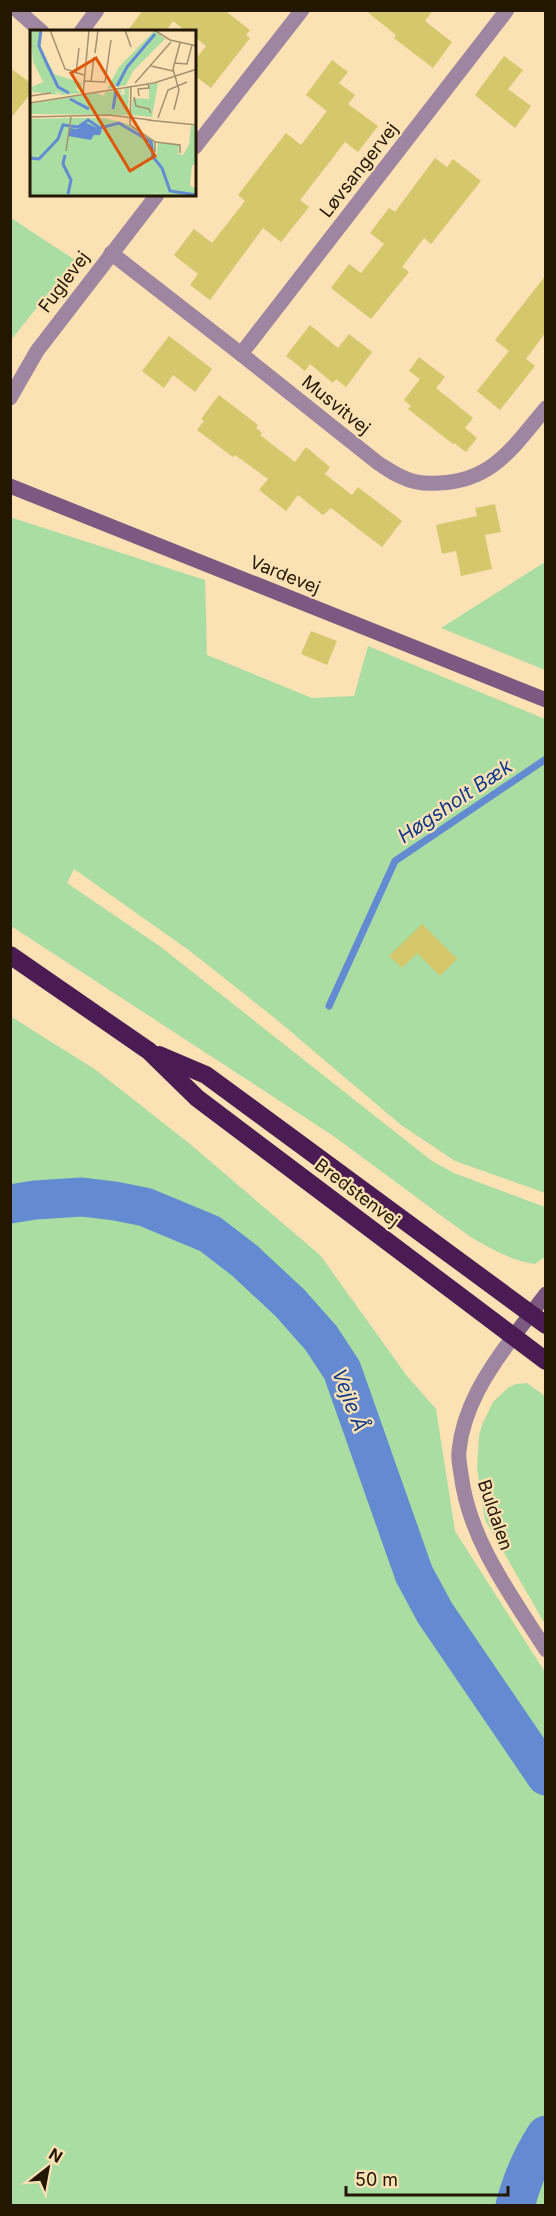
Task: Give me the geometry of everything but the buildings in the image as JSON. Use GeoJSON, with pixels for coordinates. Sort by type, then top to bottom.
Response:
{"type":"FeatureCollection","features":[{"type":"Feature","properties":{"kind":"highway","name":"Bredstenvej"},"geometry":{"type":"LineString","coordinates":[[10,955],[149,1051],[197,1098],[546,1361]]}},
{"type":"Feature","properties":{"kind":"highway","name":"Bredstenvej"},"geometry":{"type":"LineString","coordinates":[[149,1051],[206,1075],[546,1325]]}},
{"type":"Feature","properties":{"kind":"street"},"geometry":{"type":"LineString","coordinates":[[17,10],[40,30]]}},
{"type":"Feature","properties":{"kind":"street"},"geometry":{"type":"LineString","coordinates":[[83,30],[98,10]]}},
{"type":"Feature","properties":{"kind":"street"},"geometry":{"type":"LineString","coordinates":[[196,146],[302,10]]}},
{"type":"Feature","properties":{"kind":"street","name":"Løvsangervej"},"geometry":{"type":"LineString","coordinates":[[242,354],[507,10]]}},
{"type":"Feature","properties":{"kind":"street","name":"Fuglevej"},"geometry":{"type":"LineString","coordinates":[[10,398],[37,351],[156,196]]}},
{"type":"Feature","properties":{"kind":"street","name":"Musvitvej"},"geometry":{"type":"LineString","coordinates":[[111,253],[242,354],[378,464],[403,478],[425,484],[453,483],[489,470],[516,444],[546,408]]}},
{"type":"Feature","properties":{"kind":"street","name":"Vardevej"},"geometry":{"type":"LineString","coordinates":[[10,486],[546,700]]}},
{"type":"Feature","properties":{"kind":"street","name":"Buldalen"},"geometry":{"type":"LineString","coordinates":[[546,1294],[492,1365],[468,1410],[459,1452],[464,1495],[476,1530],[493,1567],[546,1650]]}},
{"type":"Feature","properties":{"kind":"green space"},"geometry":{"type":"Polygon","coordinates":[[[11,218],[75,260],[11,340],[11,218]]]}},
{"type":"Feature","properties":{"kind":"green space"},"geometry":{"type":"Polygon","coordinates":[[[10,517],[205,580],[207,655],[312,698],[354,696],[368,646],[545,719],[545,1193],[455,1161],[401,1125],[277,1020],[190,951],[74,869],[67,883],[161,947],[432,1161],[454,1173],[545,1207],[545,1257],[535,1264],[517,1260],[469,1236],[332,1135],[11,926],[10,517]]]}},
{"type":"Feature","properties":{"kind":"green space"},"geometry":{"type":"Polygon","coordinates":[[[545,562],[545,670],[441,628],[545,562]]]}},
{"type":"Feature","properties":{"kind":"green space"},"geometry":{"type":"Polygon","coordinates":[[[10,1016],[96,1070],[190,1144],[320,1255],[407,1376],[436,1409],[455,1531],[545,1672],[545,2205],[11,2205],[10,1016]]]}},
{"type":"Feature","properties":{"kind":"green space"},"geometry":{"type":"Polygon","coordinates":[[[527,1383],[545,1396],[545,1624],[485,1520],[477,1468],[479,1436],[493,1402],[508,1388],[516,1384],[527,1383]]]}},
{"type":"Feature","properties":{"kind":"waterway","name":"Høgsholt Bæk"},"geometry":{"type":"LineString","coordinates":[[329,1006],[395,861],[546,759]]}},
{"type":"Feature","properties":{"kind":"waterway","name":"Vejle Å"},"geometry":{"type":"LineString","coordinates":[[10,1204],[82,1197],[145,1207],[210,1234],[245,1261],[290,1303],[321,1338],[342,1370],[414,1574],[435,1613],[546,1776]]}},
{"type":"Feature","properties":{"kind":"waterway","name":"Vejle Å"},"geometry":{"type":"LineString","coordinates":[[515,2206],[528,2169],[546,2135]]}}]}
